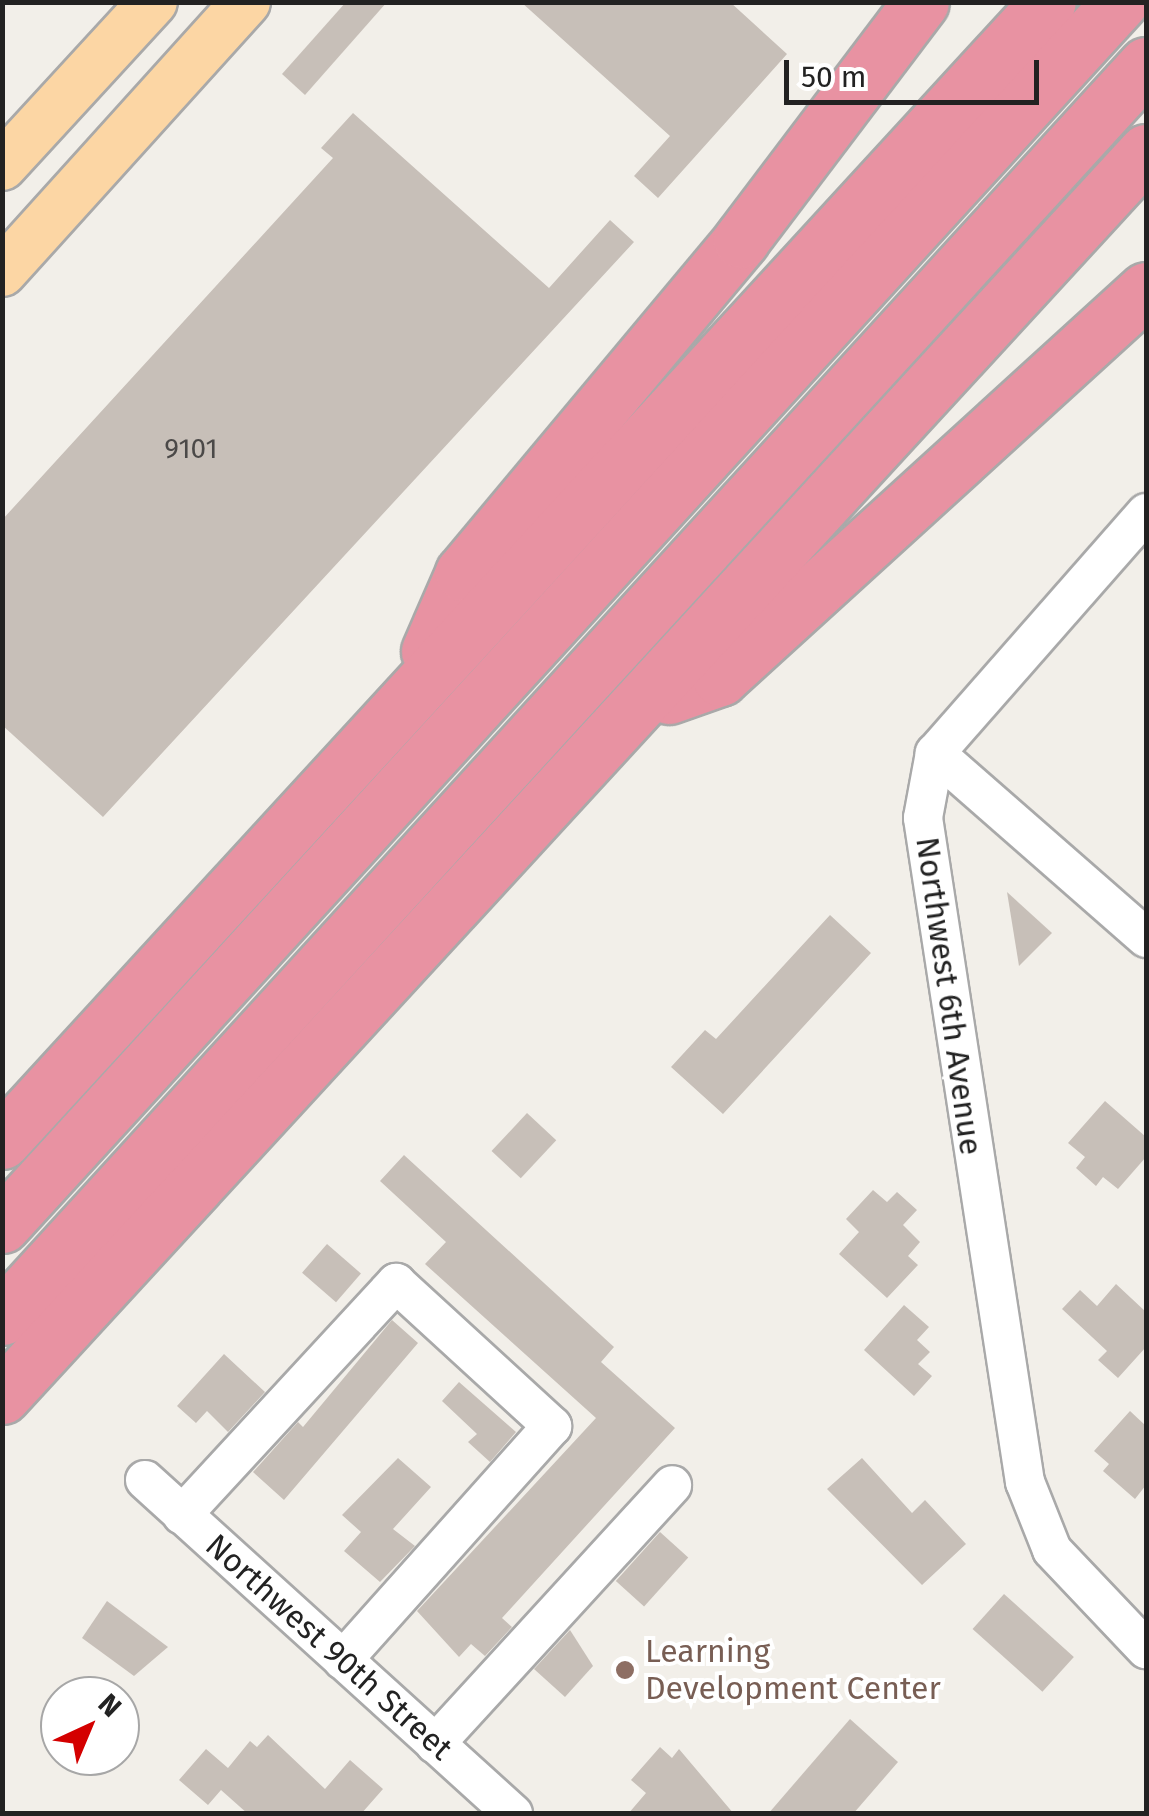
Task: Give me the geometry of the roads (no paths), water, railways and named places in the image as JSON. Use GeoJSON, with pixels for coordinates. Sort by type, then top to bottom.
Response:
{"type":"FeatureCollection","features":[{"type":"Feature","properties":{"kind":"highway"},"geometry":{"type":"LineString","coordinates":[[410,693],[463,573],[741,240],[922,2]]}},
{"type":"Feature","properties":{"kind":"highway"},"geometry":{"type":"LineString","coordinates":[[2,1141],[1048,2]]}},
{"type":"Feature","properties":{"kind":"highway"},"geometry":{"type":"LineString","coordinates":[[2,1226],[1120,2]]}},
{"type":"Feature","properties":{"kind":"highway"},"geometry":{"type":"LineString","coordinates":[[2,1317],[1146,65]]}},
{"type":"Feature","properties":{"kind":"highway"},"geometry":{"type":"LineString","coordinates":[[2,1396],[647,703],[1146,152]]}},
{"type":"Feature","properties":{"kind":"highway"},"geometry":{"type":"LineString","coordinates":[[647,703],[720,678],[1146,290]]}},
{"type":"Feature","properties":{"kind":"main road"},"geometry":{"type":"LineString","coordinates":[[2,166],[152,2]]}},
{"type":"Feature","properties":{"kind":"main road"},"geometry":{"type":"LineString","coordinates":[[2,272],[246,2]]}},
{"type":"Feature","properties":{"kind":"street"},"geometry":{"type":"LineString","coordinates":[[1146,513],[934,753],[1146,938]]}},
{"type":"Feature","properties":{"kind":"street","name":"Northwest 6th Avenue"},"geometry":{"type":"LineString","coordinates":[[934,753],[923,818],[969,1138],[1025,1482],[1052,1550],[1146,1649]]}},
{"type":"Feature","properties":{"kind":"street"},"geometry":{"type":"LineString","coordinates":[[182,1515],[396,1283],[552,1426],[344,1660]]}},
{"type":"Feature","properties":{"kind":"street","name":"Northwest 90th Street"},"geometry":{"type":"LineString","coordinates":[[145,1480],[513,1814]]}},
{"type":"Feature","properties":{"kind":"street"},"geometry":{"type":"LineString","coordinates":[[435,1744],[672,1485]]}},
{"type":"Feature","properties":{"kind":"place","name":"Learning Development Center"},"geometry":{"type":"Point","coordinates":[625,1670]}}]}
